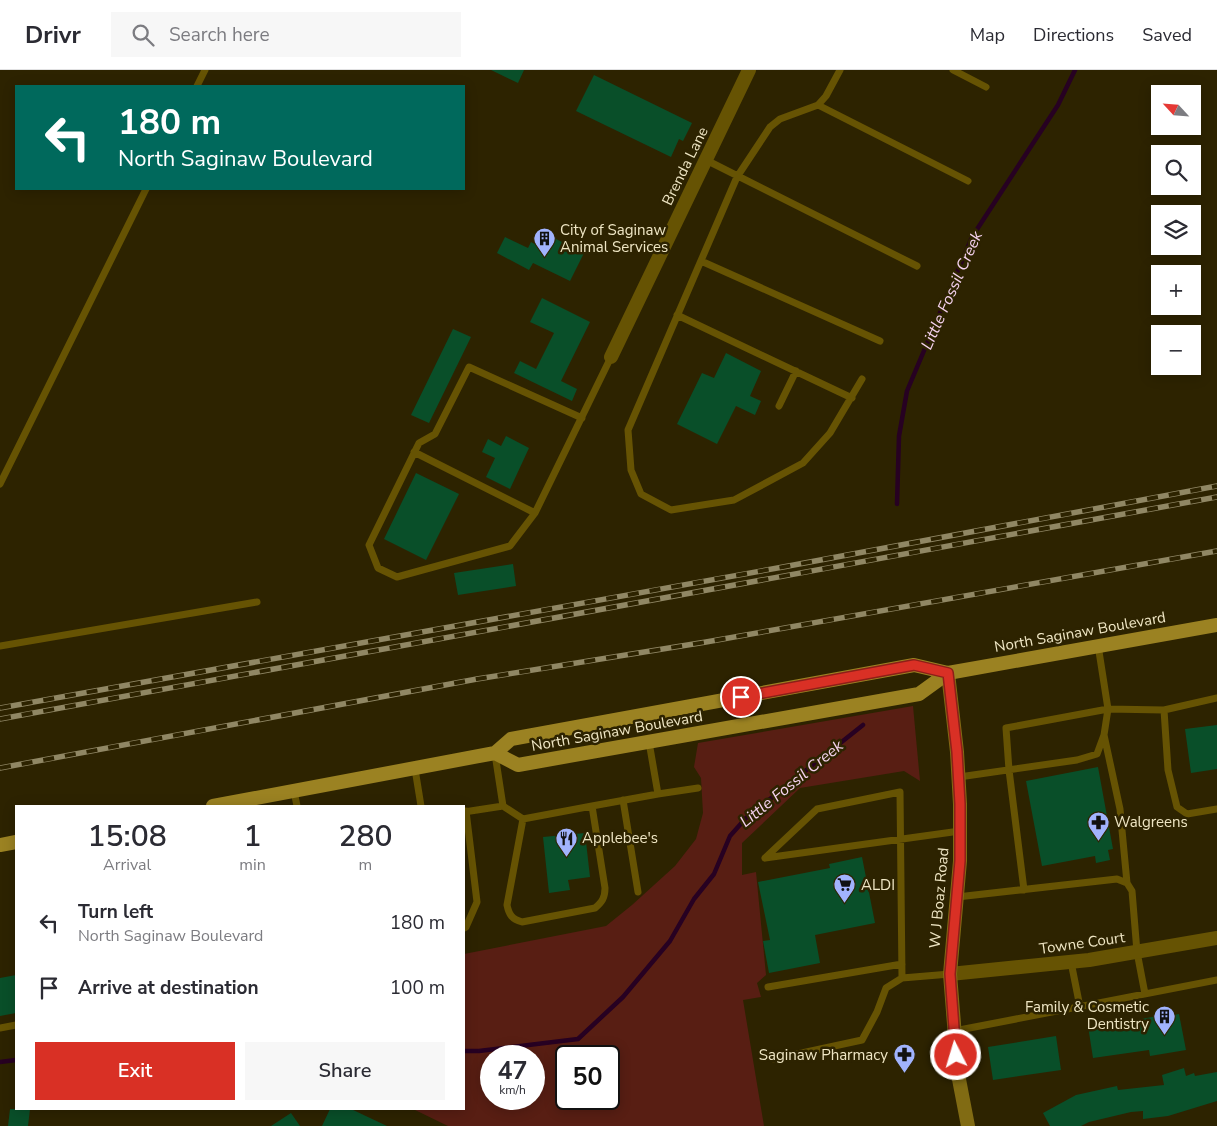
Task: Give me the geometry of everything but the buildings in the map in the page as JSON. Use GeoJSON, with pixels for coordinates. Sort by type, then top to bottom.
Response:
{"type":"FeatureCollection","features":[{"type":"Feature","properties":{"kind":"main road","name":"North Saginaw Boulevard"},"geometry":{"type":"LineString","coordinates":[[218,805],[495,753],[511,740],[914,665],[948,673],[1217,624]]}},
{"type":"Feature","properties":{"kind":"main road","name":"North Saginaw Boulevard"},"geometry":{"type":"LineString","coordinates":[[495,753],[518,766],[919,694],[948,673]]}},
{"type":"Feature","properties":{"kind":"main road","name":"W J Boaz Road"},"geometry":{"type":"LineString","coordinates":[[948,673],[959,777],[960,831],[957,897],[950,974],[958,1074],[968,1126]]}},
{"type":"Feature","properties":{"kind":"main road"},"geometry":{"type":"LineString","coordinates":[[0,845],[15,842]]}},
{"type":"Feature","properties":{"kind":"street","name":"Brenda Lane"},"geometry":{"type":"LineString","coordinates":[[611,358],[749,70]]}},
{"type":"Feature","properties":{"kind":"street","name":"Towne Court"},"geometry":{"type":"LineString","coordinates":[[950,974],[1071,962],[1217,938]]}},
{"type":"Feature","properties":{"kind":"lane"},"geometry":{"type":"LineString","coordinates":[[198,85],[205,70]]}},
{"type":"Feature","properties":{"kind":"lane"},"geometry":{"type":"LineString","coordinates":[[840,70],[826,96],[818,105],[780,119],[770,127],[737,177],[628,430],[631,470],[641,494],[671,510],[734,500],[803,463],[830,433],[862,379]]}},
{"type":"Feature","properties":{"kind":"lane"},"geometry":{"type":"LineString","coordinates":[[953,70],[986,87]]}},
{"type":"Feature","properties":{"kind":"lane"},"geometry":{"type":"LineString","coordinates":[[818,105],[968,182]]}},
{"type":"Feature","properties":{"kind":"lane"},"geometry":{"type":"LineString","coordinates":[[706,160],[917,266]]}},
{"type":"Feature","properties":{"kind":"lane"},"geometry":{"type":"LineString","coordinates":[[0,484],[146,190]]}},
{"type":"Feature","properties":{"kind":"lane"},"geometry":{"type":"LineString","coordinates":[[701,261],[880,341]]}},
{"type":"Feature","properties":{"kind":"lane"},"geometry":{"type":"LineString","coordinates":[[677,315],[852,398]]}},
{"type":"Feature","properties":{"kind":"lane"},"geometry":{"type":"LineString","coordinates":[[582,418],[469,366],[435,434],[419,443],[368,545],[378,568],[397,577],[510,546],[535,513],[582,418],[611,358]]}},
{"type":"Feature","properties":{"kind":"lane"},"geometry":{"type":"LineString","coordinates":[[779,406],[796,371]]}},
{"type":"Feature","properties":{"kind":"lane"},"geometry":{"type":"LineString","coordinates":[[414,452],[535,513]]}},
{"type":"Feature","properties":{"kind":"lane"},"geometry":{"type":"LineString","coordinates":[[0,646],[257,602]]}},
{"type":"Feature","properties":{"kind":"lane"},"geometry":{"type":"LineString","coordinates":[[959,777],[1077,760],[1097,754],[1104,735],[1108,709],[1098,645]]}},
{"type":"Feature","properties":{"kind":"lane"},"geometry":{"type":"LineString","coordinates":[[1024,890],[1009,770],[1006,728],[1108,709],[1164,710],[1217,698]]}},
{"type":"Feature","properties":{"kind":"lane"},"geometry":{"type":"LineString","coordinates":[[1164,710],[1168,770],[1177,807],[1187,814],[1217,809]]}},
{"type":"Feature","properties":{"kind":"lane"},"geometry":{"type":"LineString","coordinates":[[1104,735],[1120,809],[1127,883],[1132,891],[1137,952],[1145,994]]}},
{"type":"Feature","properties":{"kind":"lane"},"geometry":{"type":"LineString","coordinates":[[648,742],[658,794]]}},
{"type":"Feature","properties":{"kind":"lane"},"geometry":{"type":"LineString","coordinates":[[495,753],[503,806]]}},
{"type":"Feature","properties":{"kind":"lane"},"geometry":{"type":"LineString","coordinates":[[416,769],[421,805]]}},
{"type":"Feature","properties":{"kind":"lane"},"geometry":{"type":"LineString","coordinates":[[465,928],[477,902],[465,811],[503,806],[523,818],[698,788]]}},
{"type":"Feature","properties":{"kind":"lane"},"geometry":{"type":"LineString","coordinates":[[294,791],[297,805]]}},
{"type":"Feature","properties":{"kind":"lane"},"geometry":{"type":"LineString","coordinates":[[902,978],[901,838],[900,792],[817,809],[765,858],[901,838],[960,831]]}},
{"type":"Feature","properties":{"kind":"lane"},"geometry":{"type":"LineString","coordinates":[[623,800],[638,892]]}},
{"type":"Feature","properties":{"kind":"lane"},"geometry":{"type":"LineString","coordinates":[[523,818],[507,905],[508,914],[522,922],[595,908],[605,897],[592,806]]}},
{"type":"Feature","properties":{"kind":"lane"},"geometry":{"type":"LineString","coordinates":[[957,897],[1117,879],[1127,883]]}},
{"type":"Feature","properties":{"kind":"lane"},"geometry":{"type":"LineString","coordinates":[[1071,962],[1080,1007]]}},
{"type":"Feature","properties":{"kind":"lane"},"geometry":{"type":"LineString","coordinates":[[768,988],[902,964]]}},
{"type":"Feature","properties":{"kind":"lane"},"geometry":{"type":"LineString","coordinates":[[774,1059],[862,1040],[877,1012],[886,988],[902,978],[950,974]]}},
{"type":"Feature","properties":{"kind":"lane"},"geometry":{"type":"LineString","coordinates":[[954,1031],[1217,980]]}},
{"type":"Feature","properties":{"kind":"lane"},"geometry":{"type":"LineString","coordinates":[[0,1028],[15,1025]]}},
{"type":"Feature","properties":{"kind":"shaded area"},"geometry":{"type":"Polygon","coordinates":[[[913,706],[920,781],[904,771],[800,788],[742,843],[742,875],[756,872],[766,975],[757,983],[761,997],[743,1000],[764,1126],[448,1126],[415,1110],[465,1110],[465,954],[606,926],[675,866],[696,839],[703,813],[701,778],[694,767],[698,743],[913,706]]]}},
{"type":"Feature","properties":{"kind":"waterway","name":"Little Fossil Creek"},"geometry":{"type":"LineString","coordinates":[[897,504],[899,436],[907,391],[972,237],[1058,105],[1075,70]]}},
{"type":"Feature","properties":{"kind":"waterway","name":"Little Fossil Creek"},"geometry":{"type":"LineString","coordinates":[[465,1051],[578,1039],[623,997],[670,941],[694,899],[714,874],[730,836],[746,818],[863,725]]}},
{"type":"Feature","properties":{"kind":"waterway","name":"Little Fossil Creek"},"geometry":{"type":"LineString","coordinates":[[0,1062],[15,1060]]}},
{"type":"Feature","properties":{"kind":"railway"},"geometry":{"type":"LineString","coordinates":[[0,708],[783,567],[1217,486]]}},
{"type":"Feature","properties":{"kind":"railway"},"geometry":{"type":"LineString","coordinates":[[0,719],[1217,497]]}},
{"type":"Feature","properties":{"kind":"railway"},"geometry":{"type":"LineString","coordinates":[[0,768],[477,679],[706,642],[1217,551]]}},
{"type":"Feature","properties":{"kind":"place","name":"City of Saginaw Animal Services"},"geometry":{"type":"Point","coordinates":[544,258]}},
{"type":"Feature","properties":{"kind":"place","name":"Walgreens"},"geometry":{"type":"Point","coordinates":[1098,841]}},
{"type":"Feature","properties":{"kind":"place","name":"Applebee's"},"geometry":{"type":"Point","coordinates":[566,857]}},
{"type":"Feature","properties":{"kind":"place","name":"ALDI"},"geometry":{"type":"Point","coordinates":[845,904]}},
{"type":"Feature","properties":{"kind":"place","name":"Family & Cosmetic Dentistry"},"geometry":{"type":"Point","coordinates":[1165,1035]}},
{"type":"Feature","properties":{"kind":"place","name":"Saginaw Pharmacy"},"geometry":{"type":"Point","coordinates":[904,1074]}},
{"type":"Feature","properties":{"kind":"route"},"geometry":{"type":"LineString","coordinates":[[741,697],[914,665],[948,673],[957,752],[960,804],[960,861],[950,974],[956,1055]]}}]}
